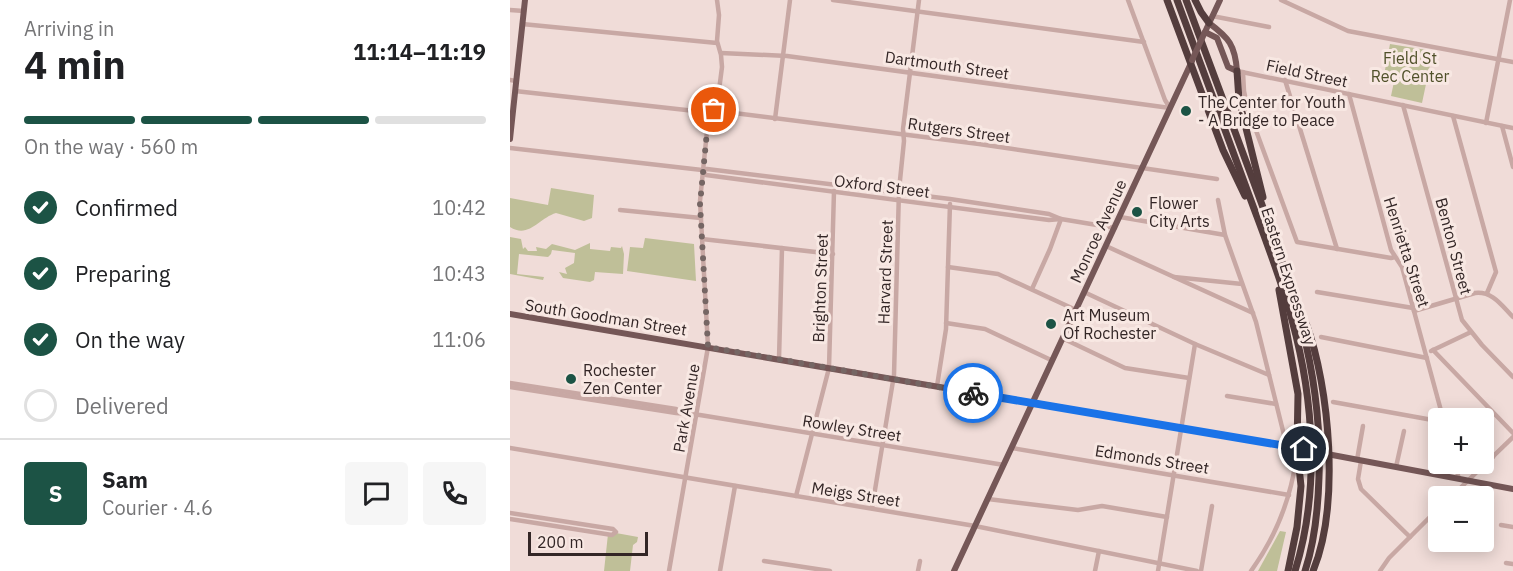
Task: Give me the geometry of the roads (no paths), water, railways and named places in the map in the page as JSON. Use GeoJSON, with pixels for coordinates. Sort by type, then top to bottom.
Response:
{"type":"FeatureCollection","features":[{"type":"Feature","properties":{"kind":"highway"},"geometry":{"type":"LineString","coordinates":[[1167,0],[1227,158],[1264,237]]}},
{"type":"Feature","properties":{"kind":"highway","name":"Eastern Expressway"},"geometry":{"type":"LineString","coordinates":[[1177,0],[1274,264],[1299,348],[1309,420],[1310,464],[1309,500],[1295,571]]}},
{"type":"Feature","properties":{"kind":"highway","name":"Eastern Expressway"},"geometry":{"type":"LineString","coordinates":[[1186,0],[1290,280],[1312,365],[1320,437],[1317,511],[1305,571]]}},
{"type":"Feature","properties":{"kind":"highway"},"geometry":{"type":"LineString","coordinates":[[1195,0],[1203,15],[1211,19]]}},
{"type":"Feature","properties":{"kind":"highway"},"geometry":{"type":"LineString","coordinates":[[1240,71],[1239,100],[1272,232]]}},
{"type":"Feature","properties":{"kind":"highway"},"geometry":{"type":"LineString","coordinates":[[1274,264],[1298,394],[1301,498],[1288,571]]}},
{"type":"Feature","properties":{"kind":"highway"},"geometry":{"type":"LineString","coordinates":[[1290,280],[1320,367],[1325,400],[1327,454],[1324,527],[1319,556],[1313,571]]}},
{"type":"Feature","properties":{"kind":"main road"},"geometry":{"type":"LineString","coordinates":[[510,139],[515,91],[513,81],[525,0]]}},
{"type":"Feature","properties":{"kind":"main road","name":"Monroe Avenue"},"geometry":{"type":"LineString","coordinates":[[954,571],[1220,0]]}},
{"type":"Feature","properties":{"kind":"main road"},"geometry":{"type":"LineString","coordinates":[[1211,19],[1231,44],[1240,71]]}},
{"type":"Feature","properties":{"kind":"main road"},"geometry":{"type":"LineString","coordinates":[[1205,32],[1217,38],[1228,66],[1240,71]]}},
{"type":"Feature","properties":{"kind":"main road","name":"South Goodman Street"},"geometry":{"type":"LineString","coordinates":[[510,314],[1300,449],[1513,489]]}},
{"type":"Feature","properties":{"kind":"street","name":"Park Avenue"},"geometry":{"type":"LineString","coordinates":[[669,571],[708,347],[701,218],[702,170],[707,123],[719,92],[722,67],[721,53],[717,43],[719,15],[717,0]]}},
{"type":"Feature","properties":{"kind":"street"},"geometry":{"type":"LineString","coordinates":[[775,119],[790,0]]}},
{"type":"Feature","properties":{"kind":"street"},"geometry":{"type":"LineString","coordinates":[[833,0],[1144,42]]}},
{"type":"Feature","properties":{"kind":"street","name":"Harvard Street"},"geometry":{"type":"LineString","coordinates":[[872,508],[894,379],[898,192],[919,0]]}},
{"type":"Feature","properties":{"kind":"street"},"geometry":{"type":"LineString","coordinates":[[1128,0],[1170,108]]}},
{"type":"Feature","properties":{"kind":"street"},"geometry":{"type":"LineString","coordinates":[[1281,0],[1348,31],[1513,62]]}},
{"type":"Feature","properties":{"kind":"street"},"geometry":{"type":"LineString","coordinates":[[1486,123],[1510,0]]}},
{"type":"Feature","properties":{"kind":"street"},"geometry":{"type":"LineString","coordinates":[[510,10],[524,11]]}},
{"type":"Feature","properties":{"kind":"street"},"geometry":{"type":"LineString","coordinates":[[1211,19],[1269,27]]}},
{"type":"Feature","properties":{"kind":"street"},"geometry":{"type":"LineString","coordinates":[[522,24],[717,43]]}},
{"type":"Feature","properties":{"kind":"street","name":"Dartmouth Street"},"geometry":{"type":"LineString","coordinates":[[721,53],[783,56],[1170,108]]}},
{"type":"Feature","properties":{"kind":"street"},"geometry":{"type":"LineString","coordinates":[[1240,71],[1247,106],[1296,242],[1395,257]]}},
{"type":"Feature","properties":{"kind":"street","name":"Field Street"},"geometry":{"type":"LineString","coordinates":[[1240,71],[1513,128]]}},
{"type":"Feature","properties":{"kind":"street"},"geometry":{"type":"LineString","coordinates":[[1285,80],[1337,249]]}},
{"type":"Feature","properties":{"kind":"street","name":"Rutgers Street"},"geometry":{"type":"LineString","coordinates":[[515,91],[711,111],[903,135],[1217,179]]}},
{"type":"Feature","properties":{"kind":"street","name":"Henrietta Street"},"geometry":{"type":"LineString","coordinates":[[1349,94],[1391,250],[1402,267],[1440,408]]}},
{"type":"Feature","properties":{"kind":"street","name":"Benton Street"},"geometry":{"type":"LineString","coordinates":[[1403,105],[1462,320],[1513,377]]}},
{"type":"Feature","properties":{"kind":"street"},"geometry":{"type":"LineString","coordinates":[[1453,116],[1496,272],[1487,293]]}},
{"type":"Feature","properties":{"kind":"street"},"geometry":{"type":"LineString","coordinates":[[1502,126],[1513,167]]}},
{"type":"Feature","properties":{"kind":"street","name":"Oxford Street"},"geometry":{"type":"LineString","coordinates":[[510,148],[898,192],[1049,214],[1061,219],[1115,228]]}},
{"type":"Feature","properties":{"kind":"street","name":"Oxford Street"},"geometry":{"type":"LineString","coordinates":[[702,170],[706,175],[1049,220],[1061,219]]}},
{"type":"Feature","properties":{"kind":"street","name":"Brighton Street"},"geometry":{"type":"LineString","coordinates":[[796,496],[829,368],[835,184]]}},
{"type":"Feature","properties":{"kind":"street"},"geometry":{"type":"LineString","coordinates":[[937,386],[946,323],[950,199]]}},
{"type":"Feature","properties":{"kind":"street"},"geometry":{"type":"LineString","coordinates":[[1218,200],[1225,235],[1253,313],[1284,435]]}},
{"type":"Feature","properties":{"kind":"street"},"geometry":{"type":"LineString","coordinates":[[620,210],[701,218]]}},
{"type":"Feature","properties":{"kind":"street"},"geometry":{"type":"LineString","coordinates":[[1120,217],[1225,235]]}},
{"type":"Feature","properties":{"kind":"street"},"geometry":{"type":"LineString","coordinates":[[1032,290],[1061,219]]}},
{"type":"Feature","properties":{"kind":"street"},"geometry":{"type":"LineString","coordinates":[[702,239],[833,254]]}},
{"type":"Feature","properties":{"kind":"street"},"geometry":{"type":"LineString","coordinates":[[1106,246],[1253,313]]}},
{"type":"Feature","properties":{"kind":"street"},"geometry":{"type":"LineString","coordinates":[[779,359],[782,248]]}},
{"type":"Feature","properties":{"kind":"street"},"geometry":{"type":"LineString","coordinates":[[948,267],[998,274],[1076,310]]}},
{"type":"Feature","properties":{"kind":"street"},"geometry":{"type":"LineString","coordinates":[[1173,277],[1242,285]]}},
{"type":"Feature","properties":{"kind":"street"},"geometry":{"type":"LineString","coordinates":[[1084,292],[1195,344],[1269,375]]}},
{"type":"Feature","properties":{"kind":"street"},"geometry":{"type":"LineString","coordinates":[[1317,292],[1414,310],[1475,293],[1487,293],[1494,297],[1513,317]]}},
{"type":"Feature","properties":{"kind":"street"},"geometry":{"type":"LineString","coordinates":[[946,323],[985,329],[1051,360]]}},
{"type":"Feature","properties":{"kind":"street"},"geometry":{"type":"LineString","coordinates":[[1321,337],[1426,356],[1433,350],[1471,332]]}},
{"type":"Feature","properties":{"kind":"street"},"geometry":{"type":"LineString","coordinates":[[1062,338],[1125,368],[1189,378]]}},
{"type":"Feature","properties":{"kind":"street"},"geometry":{"type":"LineString","coordinates":[[1158,571],[1195,344]]}},
{"type":"Feature","properties":{"kind":"street"},"geometry":{"type":"LineString","coordinates":[[1433,350],[1513,435],[1494,456]]}},
{"type":"Feature","properties":{"kind":"street","name":"Rowley Street"},"geometry":{"type":"LineString","coordinates":[[510,385],[657,406],[1004,465]]}},
{"type":"Feature","properties":{"kind":"street"},"geometry":{"type":"LineString","coordinates":[[1227,396],[1276,404]]}},
{"type":"Feature","properties":{"kind":"street"},"geometry":{"type":"LineString","coordinates":[[1334,402],[1428,419]]}},
{"type":"Feature","properties":{"kind":"street"},"geometry":{"type":"LineString","coordinates":[[1363,426],[1359,486],[1410,537]]}},
{"type":"Feature","properties":{"kind":"street"},"geometry":{"type":"LineString","coordinates":[[1396,467],[1404,431]]}},
{"type":"Feature","properties":{"kind":"street","name":"Meigs Street"},"geometry":{"type":"LineString","coordinates":[[510,448],[975,526],[1199,571]]}},
{"type":"Feature","properties":{"kind":"street","name":"Edmonds Street"},"geometry":{"type":"LineString","coordinates":[[1012,448],[1289,495]]}},
{"type":"Feature","properties":{"kind":"street"},"geometry":{"type":"LineString","coordinates":[[1251,571],[1277,529],[1289,495],[1300,449]]}},
{"type":"Feature","properties":{"kind":"street"},"geometry":{"type":"LineString","coordinates":[[1458,474],[1459,479]]}},
{"type":"Feature","properties":{"kind":"street"},"geometry":{"type":"LineString","coordinates":[[1463,486],[1475,474]]}},
{"type":"Feature","properties":{"kind":"street"},"geometry":{"type":"LineString","coordinates":[[721,568],[735,486]]}},
{"type":"Feature","properties":{"kind":"street"},"geometry":{"type":"LineString","coordinates":[[988,499],[1078,510],[1102,506],[1167,517]]}},
{"type":"Feature","properties":{"kind":"street"},"geometry":{"type":"LineString","coordinates":[[1199,571],[1212,506]]}},
{"type":"Feature","properties":{"kind":"street"},"geometry":{"type":"LineString","coordinates":[[510,513],[613,529],[616,532],[612,535],[510,519]]}},
{"type":"Feature","properties":{"kind":"street"},"geometry":{"type":"LineString","coordinates":[[1380,571],[1389,558],[1428,519]]}},
{"type":"Feature","properties":{"kind":"street"},"geometry":{"type":"LineString","coordinates":[[1501,525],[1513,527]]}},
{"type":"Feature","properties":{"kind":"street"},"geometry":{"type":"LineString","coordinates":[[1095,571],[1099,551]]}},
{"type":"Feature","properties":{"kind":"street"},"geometry":{"type":"LineString","coordinates":[[764,561],[830,571]]}},
{"type":"Feature","properties":{"kind":"street"},"geometry":{"type":"LineString","coordinates":[[918,571],[920,561]]}},
{"type":"Feature","properties":{"kind":"street"},"geometry":{"type":"LineString","coordinates":[[1506,562],[1513,564]]}},
{"type":"Feature","properties":{"kind":"place","name":"The Center for Youth - A Bridge to Peace"},"geometry":{"type":"Point","coordinates":[1186,111]}},
{"type":"Feature","properties":{"kind":"place","name":"Flower City Arts"},"geometry":{"type":"Point","coordinates":[1137,212]}},
{"type":"Feature","properties":{"kind":"place","name":"Art Museum Of Rochester"},"geometry":{"type":"Point","coordinates":[1051,324]}},
{"type":"Feature","properties":{"kind":"place","name":"Rochester Zen Center"},"geometry":{"type":"Point","coordinates":[571,379]}},
{"type":"Feature","properties":{"kind":"park label","name":"Field St Rec Center"},"geometry":{"type":"Point","coordinates":[1410,67]}}]}
